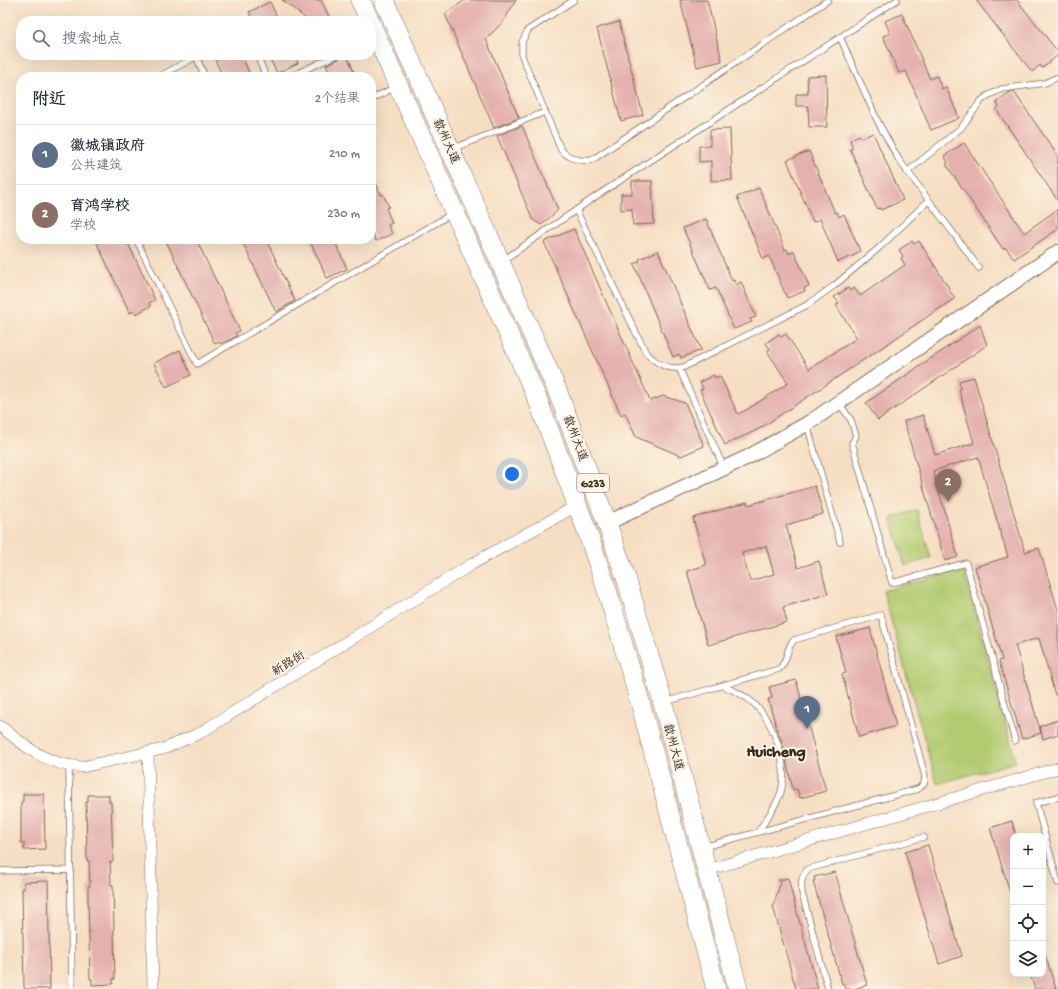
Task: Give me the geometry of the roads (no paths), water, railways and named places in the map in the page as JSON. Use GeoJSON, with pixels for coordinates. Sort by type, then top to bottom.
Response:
{"type":"FeatureCollection","features":[{"type":"Feature","properties":{"kind":"highway","name":"歙州大道"},"geometry":{"type":"LineString","coordinates":[[360,0],[366,16]]}},
{"type":"Feature","properties":{"kind":"highway","name":"歙州大道"},"geometry":{"type":"LineString","coordinates":[[385,1],[557,390],[607,524],[645,638],[738,989]]}},
{"type":"Feature","properties":{"kind":"highway","name":"歙州大道"},"geometry":{"type":"LineString","coordinates":[[376,39],[455,211],[537,398],[578,505],[606,587],[636,687],[716,989]]}},
{"type":"Feature","properties":{"kind":"street"},"geometry":{"type":"LineString","coordinates":[[607,524],[724,469],[807,424],[1058,252]]}},
{"type":"Feature","properties":{"kind":"street","name":"新路街"},"geometry":{"type":"LineString","coordinates":[[2,731],[37,754],[57,763],[69,766],[82,767],[163,749],[200,733],[472,564],[578,505]]}},
{"type":"Feature","properties":{"kind":"street"},"geometry":{"type":"LineString","coordinates":[[148,752],[153,989]]}},
{"type":"Feature","properties":{"kind":"street"},"geometry":{"type":"LineString","coordinates":[[707,870],[1058,768]]}},
{"type":"Feature","properties":{"kind":"lane"},"geometry":{"type":"LineString","coordinates":[[574,0],[528,30],[522,42],[522,56],[524,64],[561,150],[565,154],[580,161],[592,160],[828,0]]}},
{"type":"Feature","properties":{"kind":"lane"},"geometry":{"type":"LineString","coordinates":[[501,262],[576,210],[897,0]]}},
{"type":"Feature","properties":{"kind":"lane"},"geometry":{"type":"LineString","coordinates":[[840,37],[882,128],[907,172],[979,268]]}},
{"type":"Feature","properties":{"kind":"lane"},"geometry":{"type":"LineString","coordinates":[[168,72],[190,60]]}},
{"type":"Feature","properties":{"kind":"lane"},"geometry":{"type":"LineString","coordinates":[[200,60],[204,72]]}},
{"type":"Feature","properties":{"kind":"lane"},"geometry":{"type":"LineString","coordinates":[[259,60],[264,72]]}},
{"type":"Feature","properties":{"kind":"lane"},"geometry":{"type":"LineString","coordinates":[[300,72],[326,60]]}},
{"type":"Feature","properties":{"kind":"lane"},"geometry":{"type":"LineString","coordinates":[[907,172],[961,128],[981,101],[987,96],[1002,89],[1046,83],[1058,77]]}},
{"type":"Feature","properties":{"kind":"lane"},"geometry":{"type":"LineString","coordinates":[[376,97],[398,86]]}},
{"type":"Feature","properties":{"kind":"lane"},"geometry":{"type":"LineString","coordinates":[[451,150],[545,112]]}},
{"type":"Feature","properties":{"kind":"lane"},"geometry":{"type":"LineString","coordinates":[[576,210],[645,351],[660,365],[679,368],[684,367],[807,305],[880,247],[928,201]]}},
{"type":"Feature","properties":{"kind":"lane"},"geometry":{"type":"LineString","coordinates":[[138,244],[197,364],[455,211]]}},
{"type":"Feature","properties":{"kind":"lane"},"geometry":{"type":"LineString","coordinates":[[679,368],[724,469]]}},
{"type":"Feature","properties":{"kind":"lane"},"geometry":{"type":"LineString","coordinates":[[839,403],[851,420],[856,436],[852,443],[892,583],[966,563],[1015,741]]}},
{"type":"Feature","properties":{"kind":"lane"},"geometry":{"type":"LineString","coordinates":[[807,424],[840,542]]}},
{"type":"Feature","properties":{"kind":"lane"},"geometry":{"type":"LineString","coordinates":[[663,703],[779,669],[786,661],[788,648],[794,640],[881,616],[925,776],[924,784],[918,789],[701,847]]}},
{"type":"Feature","properties":{"kind":"lane"},"geometry":{"type":"LineString","coordinates":[[722,686],[744,695],[753,702],[769,722],[778,747],[782,767],[781,790],[774,807],[758,832]]}},
{"type":"Feature","properties":{"kind":"lane"},"geometry":{"type":"LineString","coordinates":[[69,766],[72,989]]}},
{"type":"Feature","properties":{"kind":"lane"},"geometry":{"type":"LineString","coordinates":[[1058,797],[1036,803],[1058,883]]}},
{"type":"Feature","properties":{"kind":"lane"},"geometry":{"type":"LineString","coordinates":[[828,989],[802,893],[801,880],[804,874],[808,869],[924,837]]}},
{"type":"Feature","properties":{"kind":"lane"},"geometry":{"type":"LineString","coordinates":[[0,871],[71,870]]}},
{"type":"Feature","properties":{"kind":"place","name":"育鸿学校"},"geometry":{"type":"Point","coordinates":[948,502]}},
{"type":"Feature","properties":{"kind":"place","name":"徽城镇政府"},"geometry":{"type":"Point","coordinates":[807,729]}},
{"type":"Feature","properties":{"kind":"district","name":"Huicheng"},"geometry":{"type":"Point","coordinates":[776,750]}}]}
